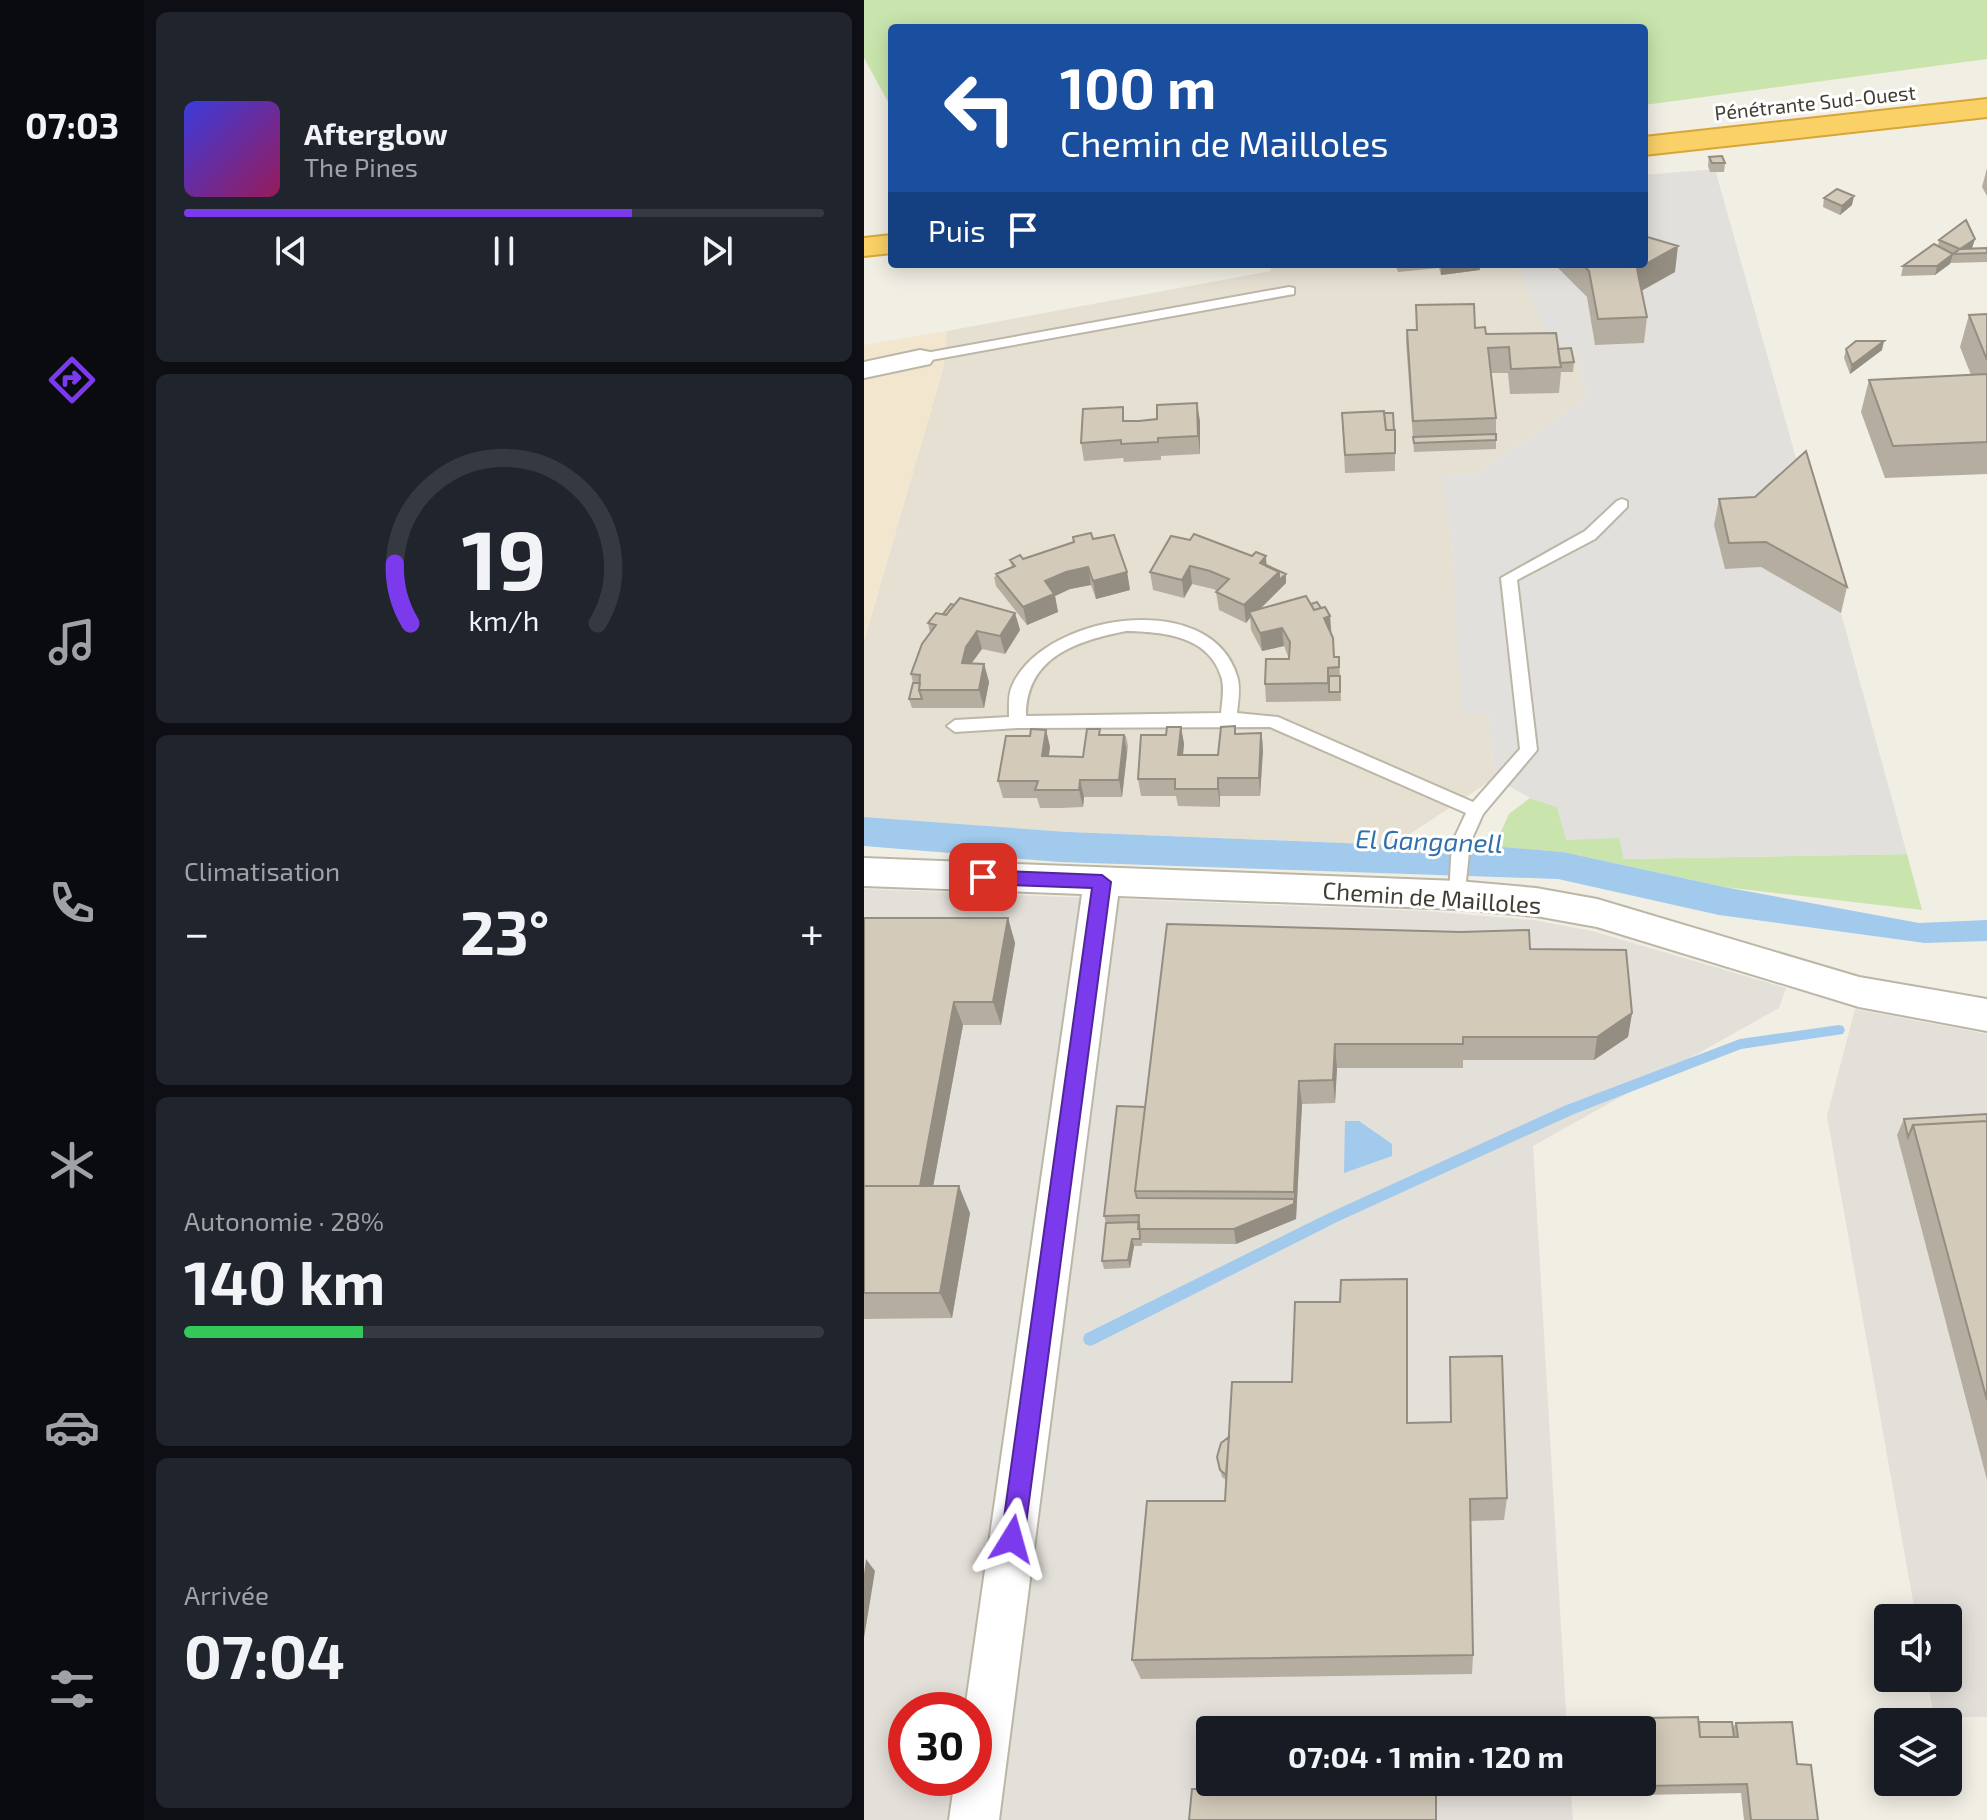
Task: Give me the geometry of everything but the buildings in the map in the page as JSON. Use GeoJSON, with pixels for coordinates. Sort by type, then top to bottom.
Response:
{"type":"FeatureCollection","features":[{"type":"Feature","properties":{"kind":"highway","name":"Pénétrante Sud-Ouest"},"geometry":{"type":"LineString","coordinates":[[1648,121],[1987,86]]}},
{"type":"Feature","properties":{"kind":"highway"},"geometry":{"type":"LineString","coordinates":[[1648,146],[1987,108]]}},
{"type":"Feature","properties":{"kind":"street"},"geometry":{"type":"LineString","coordinates":[[864,370],[920,358]]}},
{"type":"Feature","properties":{"kind":"street","name":"Chemin de Mailloles"},"geometry":{"type":"LineString","coordinates":[[864,872],[1102,882],[1459,885],[1597,913],[1859,992],[1987,1015]]}},
{"type":"Feature","properties":{"kind":"street"},"geometry":{"type":"LineString","coordinates":[[974,1820],[1102,882]]}},
{"type":"Feature","properties":{"kind":"lane"},"geometry":{"type":"LineString","coordinates":[[920,358],[1289,291]]}},
{"type":"Feature","properties":{"kind":"lane"},"geometry":{"type":"LineString","coordinates":[[1459,885],[1461,843],[1476,810],[1529,750],[1509,578],[1590,535],[1622,504]]}},
{"type":"Feature","properties":{"kind":"lane"},"geometry":{"type":"LineString","coordinates":[[1017,722],[1020,685],[1037,665],[1067,642],[1107,627],[1147,625],[1183,630],[1214,650],[1229,676],[1229,719]]}},
{"type":"Feature","properties":{"kind":"lane"},"geometry":{"type":"LineString","coordinates":[[955,726],[1017,722],[1272,721],[1476,810]]}},
{"type":"Feature","properties":{"kind":"shaded area"},"geometry":{"type":"Polygon","coordinates":[[[1715,169],[1801,476],[1725,568],[1761,567],[1841,613],[1907,854],[1624,859],[1619,838],[1566,840],[1557,807],[1530,798],[1495,778],[1488,714],[1461,713],[1452,539],[1441,477],[1479,472],[1587,397],[1574,349],[1552,347],[1519,268],[1648,268],[1648,175],[1715,169]]]}},
{"type":"Feature","properties":{"kind":"shaded area"},"geometry":{"type":"Polygon","coordinates":[[[1271,268],[1519,268],[1574,349],[1587,397],[1479,472],[1442,477],[1452,539],[1462,713],[1488,713],[1495,778],[1393,845],[1068,832],[864,817],[864,641],[943,369],[947,331],[1271,271],[1271,268]]]}},
{"type":"Feature","properties":{"kind":"shaded area"},"geometry":{"type":"Polygon","coordinates":[[[947,331],[943,369],[864,640],[864,345],[947,331]]]}},
{"type":"Feature","properties":{"kind":"shaded area"},"geometry":{"type":"Polygon","coordinates":[[[864,889],[1425,911],[1533,920],[1592,931],[1786,988],[1779,1008],[1533,1146],[1566,1716],[1196,1716],[1196,1796],[1571,1796],[1573,1820],[864,1820],[864,889]]]}},
{"type":"Feature","properties":{"kind":"shaded area"},"geometry":{"type":"Polygon","coordinates":[[[1855,1009],[1987,1034],[1987,1717],[1962,1717],[1962,1708],[1932,1708],[1930,1692],[1962,1692],[1962,1604],[1914,1604],[1827,1116],[1855,1009]]]}},
{"type":"Feature","properties":{"kind":"green space"},"geometry":{"type":"Polygon","coordinates":[[[864,0],[1987,0],[1987,59],[1648,104],[1648,24],[888,24],[888,102],[864,58],[864,0]]]}},
{"type":"Feature","properties":{"kind":"green space"},"geometry":{"type":"Polygon","coordinates":[[[1530,798],[1557,807],[1620,838],[1624,859],[1907,854],[1922,910],[1724,887],[1563,852],[1494,847],[1509,814],[1530,798]]]}},
{"type":"Feature","properties":{"kind":"water"},"geometry":{"type":"Polygon","coordinates":[[[864,817],[1068,832],[1392,845],[1402,839],[1563,852],[1724,887],[1919,923],[1987,920],[1987,941],[1925,943],[1719,915],[1558,879],[1060,862],[864,846],[864,817]]]}},
{"type":"Feature","properties":{"kind":"water"},"geometry":{"type":"Polygon","coordinates":[[[1345,1121],[1359,1121],[1392,1144],[1392,1156],[1344,1173],[1345,1121]]]}},
{"type":"Feature","properties":{"kind":"waterway"},"geometry":{"type":"LineString","coordinates":[[1090,1339],[1334,1217],[1569,1110],[1740,1044],[1839,1030]]}},
{"type":"Feature","properties":{"kind":"route"},"geometry":{"type":"LineString","coordinates":[[983,877],[1102,882],[1012,1539]]}},
{"type":"Feature","properties":{"kind":"water label","name":"El Ganganell"},"geometry":{"type":"Point","coordinates":[1429,840]}}]}
